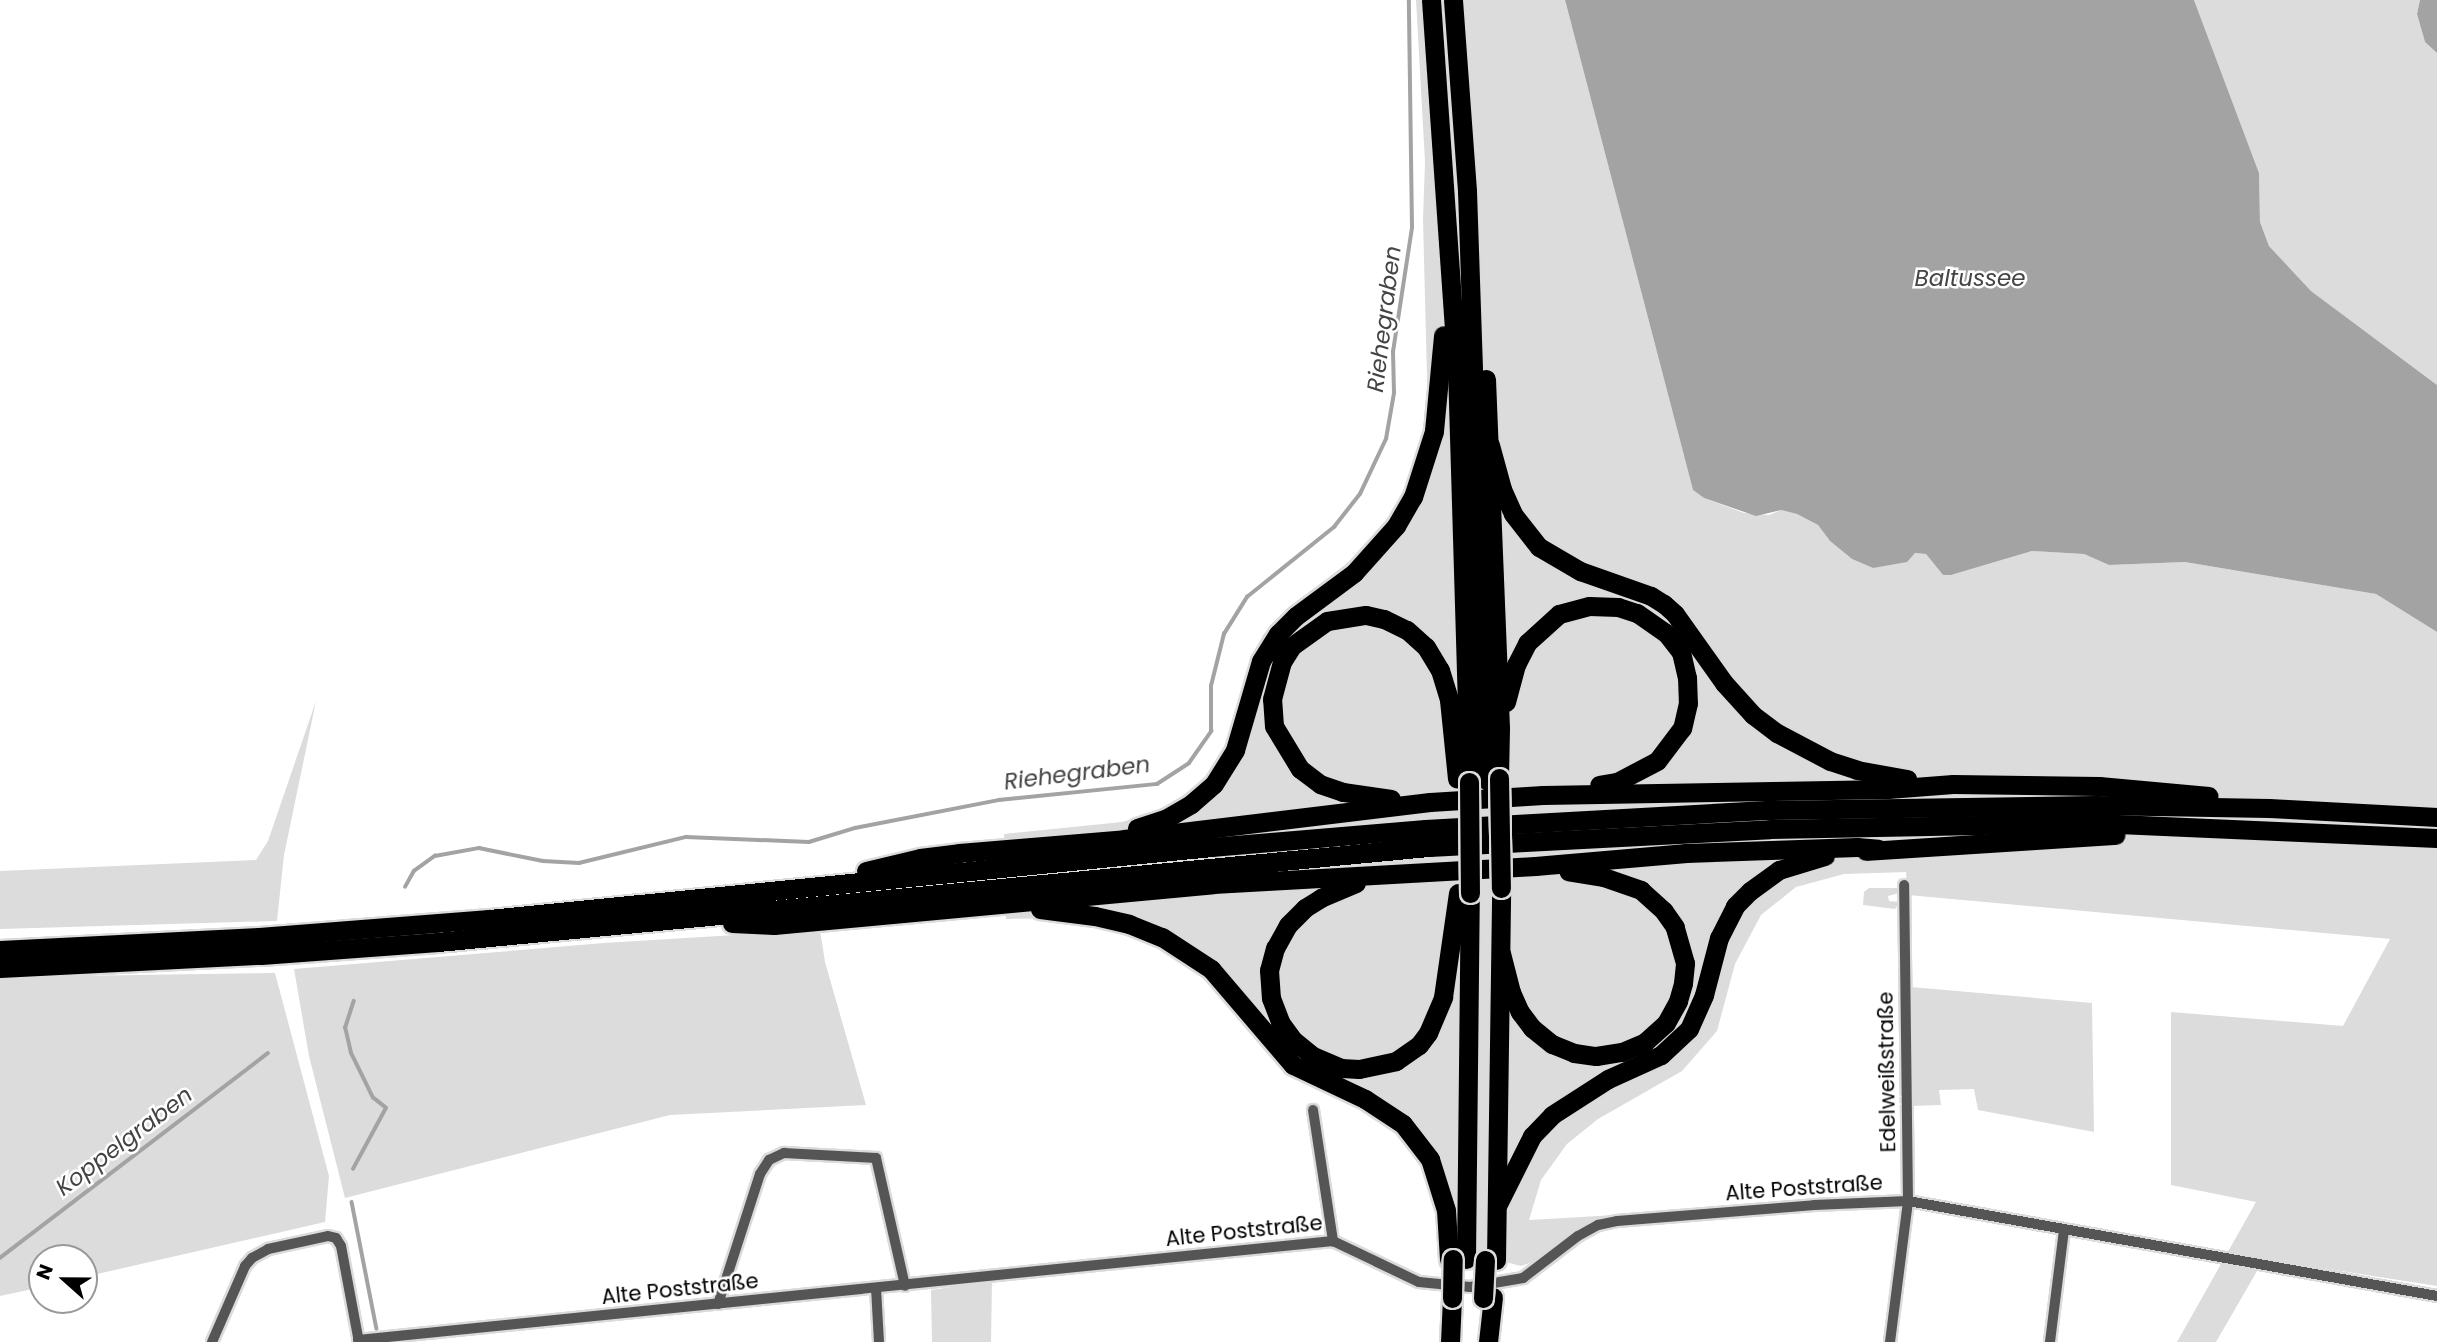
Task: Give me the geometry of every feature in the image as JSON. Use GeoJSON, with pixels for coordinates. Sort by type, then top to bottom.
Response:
{"type":"FeatureCollection","features":[{"type":"Feature","properties":{"kind":"highway"},"geometry":{"type":"LineString","coordinates":[[1432,0],[1457,369],[1478,781],[1479,890],[1501,953],[1511,992],[1526,1020],[1552,1044],[1574,1053],[1595,1056],[1622,1052],[1645,1042],[1665,1023],[1678,1001],[1685,963],[1682,943],[1675,927],[1654,900],[1641,890],[1604,877],[1535,866]]}},
{"type":"Feature","properties":{"kind":"highway"},"geometry":{"type":"LineString","coordinates":[[1452,0],[1467,191],[1479,890],[1470,1259],[1473,1298],[1481,1342]]}},
{"type":"Feature","properties":{"kind":"highway"},"geometry":{"type":"LineString","coordinates":[[1440,116],[1436,161],[1443,335],[1478,781]]}},
{"type":"Feature","properties":{"kind":"highway"},"geometry":{"type":"LineString","coordinates":[[1467,191],[1479,261],[1490,444],[1500,729]]}},
{"type":"Feature","properties":{"kind":"highway"},"geometry":{"type":"LineString","coordinates":[[1090,842],[1167,818],[1191,804],[1214,784],[1235,750],[1261,661],[1278,634],[1296,616],[1354,573],[1396,526],[1413,497],[1434,431],[1443,335]]}},
{"type":"Feature","properties":{"kind":"highway"},"geometry":{"type":"LineString","coordinates":[[1490,444],[1502,489],[1513,514],[1539,547],[1580,571],[1651,596],[1664,604],[1675,614],[1724,683],[1753,715],[1777,733],[1802,749],[1857,770],[1953,784]]}},
{"type":"Feature","properties":{"kind":"highway"},"geometry":{"type":"LineString","coordinates":[[1478,781],[1500,729],[1521,654],[1534,634],[1559,614],[1589,606],[1618,607],[1650,620],[1666,633],[1681,652],[1687,677],[1688,703],[1682,728],[1670,748],[1657,761],[1617,782],[1543,795]]}},
{"type":"Feature","properties":{"kind":"highway"},"geometry":{"type":"LineString","coordinates":[[1430,802],[1343,792],[1320,784],[1300,769],[1274,726],[1272,699],[1282,662],[1292,646],[1327,621],[1366,615],[1407,630],[1426,646],[1440,670],[1478,781]]}},
{"type":"Feature","properties":{"kind":"highway"},"geometry":{"type":"LineString","coordinates":[[799,888],[920,858],[1090,842],[1430,802],[1543,795],[1888,789],[1953,784],[2099,786],[2245,800],[2269,808]]}},
{"type":"Feature","properties":{"kind":"highway"},"geometry":{"type":"LineString","coordinates":[[0,950],[273,936],[489,919],[1211,847],[1439,828],[1770,810],[2095,805],[2269,808],[2437,817]]}},
{"type":"Feature","properties":{"kind":"highway"},"geometry":{"type":"LineString","coordinates":[[0,968],[261,955],[664,920],[1429,847],[1770,829],[2095,823],[2437,838]]}},
{"type":"Feature","properties":{"kind":"highway"},"geometry":{"type":"LineString","coordinates":[[1470,1259],[1532,1136],[1552,1115],[1608,1079],[1638,1068],[1661,1055],[1689,1029],[1704,995],[1718,938],[1735,906],[1750,891],[1779,870],[1817,857],[1878,849],[2133,834],[2175,827]]}},
{"type":"Feature","properties":{"kind":"highway"},"geometry":{"type":"LineString","coordinates":[[664,920],[774,925],[1213,884],[1375,877],[1686,853],[1857,847],[1878,849]]}},
{"type":"Feature","properties":{"kind":"highway"},"geometry":{"type":"LineString","coordinates":[[1375,877],[1329,894],[1305,908],[1288,925],[1275,948],[1269,970],[1271,998],[1280,1022],[1293,1040],[1313,1056],[1341,1068],[1359,1069],[1396,1061],[1419,1045],[1443,998],[1479,890]]}},
{"type":"Feature","properties":{"kind":"highway"},"geometry":{"type":"LineString","coordinates":[[994,905],[1056,910],[1129,924],[1162,937],[1211,969],[1293,1065],[1365,1099],[1403,1124],[1430,1159],[1446,1210],[1470,1259],[1473,1298],[1488,1342]]}},
{"type":"Feature","properties":{"kind":"highway"},"geometry":{"type":"LineString","coordinates":[[1498,1204],[1501,953]]}},
{"type":"Feature","properties":{"kind":"highway"},"geometry":{"type":"LineString","coordinates":[[1450,1342],[1473,1298]]}},
{"type":"Feature","properties":{"kind":"highway"},"geometry":{"type":"LineString","coordinates":[[1461,1342],[1473,1298]]}},
{"type":"Feature","properties":{"kind":"street","name":"Edelweißstraße"},"geometry":{"type":"LineString","coordinates":[[1891,1342],[1908,1201],[1904,885]]}},
{"type":"Feature","properties":{"kind":"street"},"geometry":{"type":"LineString","coordinates":[[1312,1110],[1333,1241]]}},
{"type":"Feature","properties":{"kind":"street"},"geometry":{"type":"LineString","coordinates":[[718,1304],[760,1174],[769,1160],[784,1153],[876,1158],[905,1286]]}},
{"type":"Feature","properties":{"kind":"street","name":"Alte Poststraße"},"geometry":{"type":"LineString","coordinates":[[358,1341],[1333,1241],[1419,1282],[1470,1287],[1523,1278],[1578,1236],[1598,1225],[1617,1221],[1814,1205],[1908,1201],[2437,1296]]}},
{"type":"Feature","properties":{"kind":"street"},"geometry":{"type":"LineString","coordinates":[[2050,1342],[2064,1230]]}},
{"type":"Feature","properties":{"kind":"street"},"geometry":{"type":"LineString","coordinates":[[212,1342],[217,1337],[245,1266],[252,1258],[268,1249],[328,1236],[336,1238],[341,1246],[358,1341]]}},
{"type":"Feature","properties":{"kind":"street"},"geometry":{"type":"LineString","coordinates":[[876,1288],[879,1342]]}},
{"type":"Feature","properties":{"kind":"shaded area"},"geometry":{"type":"Polygon","coordinates":[[[1416,0],[1565,0],[1693,490],[1704,498],[1744,513],[1769,515],[1781,510],[1797,514],[1818,525],[1830,541],[1852,559],[1873,568],[1915,553],[1926,554],[1943,575],[2032,551],[2084,554],[2109,565],[2185,562],[2376,594],[2437,632],[2437,1286],[2264,1259],[2216,1342],[2177,1342],[2256,1202],[2171,1185],[2171,1012],[2343,1026],[2390,939],[1908,895],[1906,872],[1844,874],[1796,887],[1761,915],[1735,964],[1717,1031],[1682,1071],[1598,1119],[1567,1144],[1541,1180],[1529,1220],[1616,1215],[1595,1219],[1578,1228],[1540,1259],[1521,1266],[1505,1262],[1441,1262],[1441,1236],[1435,1199],[1423,1166],[1393,1127],[1364,1107],[1299,1079],[1271,1055],[1227,995],[1197,969],[1162,945],[1135,933],[1067,918],[1006,919],[1004,834],[1122,822],[1164,810],[1194,793],[1219,763],[1232,732],[1245,678],[1263,635],[1284,613],[1370,545],[1396,507],[1417,459],[1428,416],[1423,219],[1425,162],[1416,0]]]}},
{"type":"Feature","properties":{"kind":"shaded area"},"geometry":{"type":"Polygon","coordinates":[[[2194,0],[2420,0],[2417,14],[2425,42],[2437,53],[2437,385],[2311,291],[2269,246],[2260,222],[2259,173],[2194,0]]]}},
{"type":"Feature","properties":{"kind":"shaded area"},"geometry":{"type":"Polygon","coordinates":[[[316,701],[284,855],[277,921],[0,929],[0,871],[256,860],[268,841],[316,701]]]}},
{"type":"Feature","properties":{"kind":"shaded area"},"geometry":{"type":"Polygon","coordinates":[[[1869,888],[1901,888],[1899,893],[1888,896],[1889,901],[1900,902],[1895,909],[1863,905],[1864,892],[1869,888]]]}},
{"type":"Feature","properties":{"kind":"shaded area"},"geometry":{"type":"Polygon","coordinates":[[[820,930],[825,962],[866,1105],[670,1115],[345,1198],[309,1056],[294,969],[604,943],[820,930]]]}},
{"type":"Feature","properties":{"kind":"shaded area"},"geometry":{"type":"Polygon","coordinates":[[[275,973],[329,1176],[325,1222],[98,1274],[98,1244],[28,1244],[28,1290],[0,1296],[0,977],[275,973]]]}},
{"type":"Feature","properties":{"kind":"shaded area"},"geometry":{"type":"Polygon","coordinates":[[[1911,987],[2092,1003],[2094,1132],[1978,1110],[1974,1089],[1939,1090],[1941,1105],[1910,1106],[1911,987]]]}},
{"type":"Feature","properties":{"kind":"shaded area"},"geometry":{"type":"Polygon","coordinates":[[[992,1281],[991,1342],[932,1342],[931,1290],[992,1281]]]}},
{"type":"Feature","properties":{"kind":"water","name":"Baltussee"},"geometry":{"type":"Polygon","coordinates":[[[1565,0],[2194,0],[2259,173],[2260,222],[2269,246],[2311,291],[2437,385],[2437,632],[2376,594],[2185,562],[2109,565],[2084,554],[2032,551],[1943,575],[1926,554],[1915,553],[1907,562],[1873,568],[1852,559],[1830,541],[1818,525],[1797,514],[1781,510],[1756,516],[1704,498],[1693,490],[1565,0]]]}},
{"type":"Feature","properties":{"kind":"water"},"geometry":{"type":"Polygon","coordinates":[[[2420,0],[2437,0],[2437,53],[2425,42],[2417,14],[2420,0]]]}},
{"type":"Feature","properties":{"kind":"waterway","name":"Riehegraben"},"geometry":{"type":"LineString","coordinates":[[405,887],[414,871],[435,856],[479,848],[543,861],[579,863],[686,837],[809,842],[855,828],[999,800],[1157,784],[1189,763],[1211,731],[1211,686],[1224,634],[1247,597],[1334,527],[1360,494],[1386,439],[1394,393],[1393,352],[1412,228],[1409,0]]}},
{"type":"Feature","properties":{"kind":"waterway","name":"Riehegraben"},"geometry":{"type":"LineString","coordinates":[[353,1169],[386,1108],[373,1098],[351,1053],[345,1028],[354,1001]]}},
{"type":"Feature","properties":{"kind":"waterway","name":"Koppelgraben"},"geometry":{"type":"LineString","coordinates":[[0,1258],[268,1053]]}},
{"type":"Feature","properties":{"kind":"waterway","name":"Riehegraben"},"geometry":{"type":"LineString","coordinates":[[352,1202],[377,1329]]}}]}
